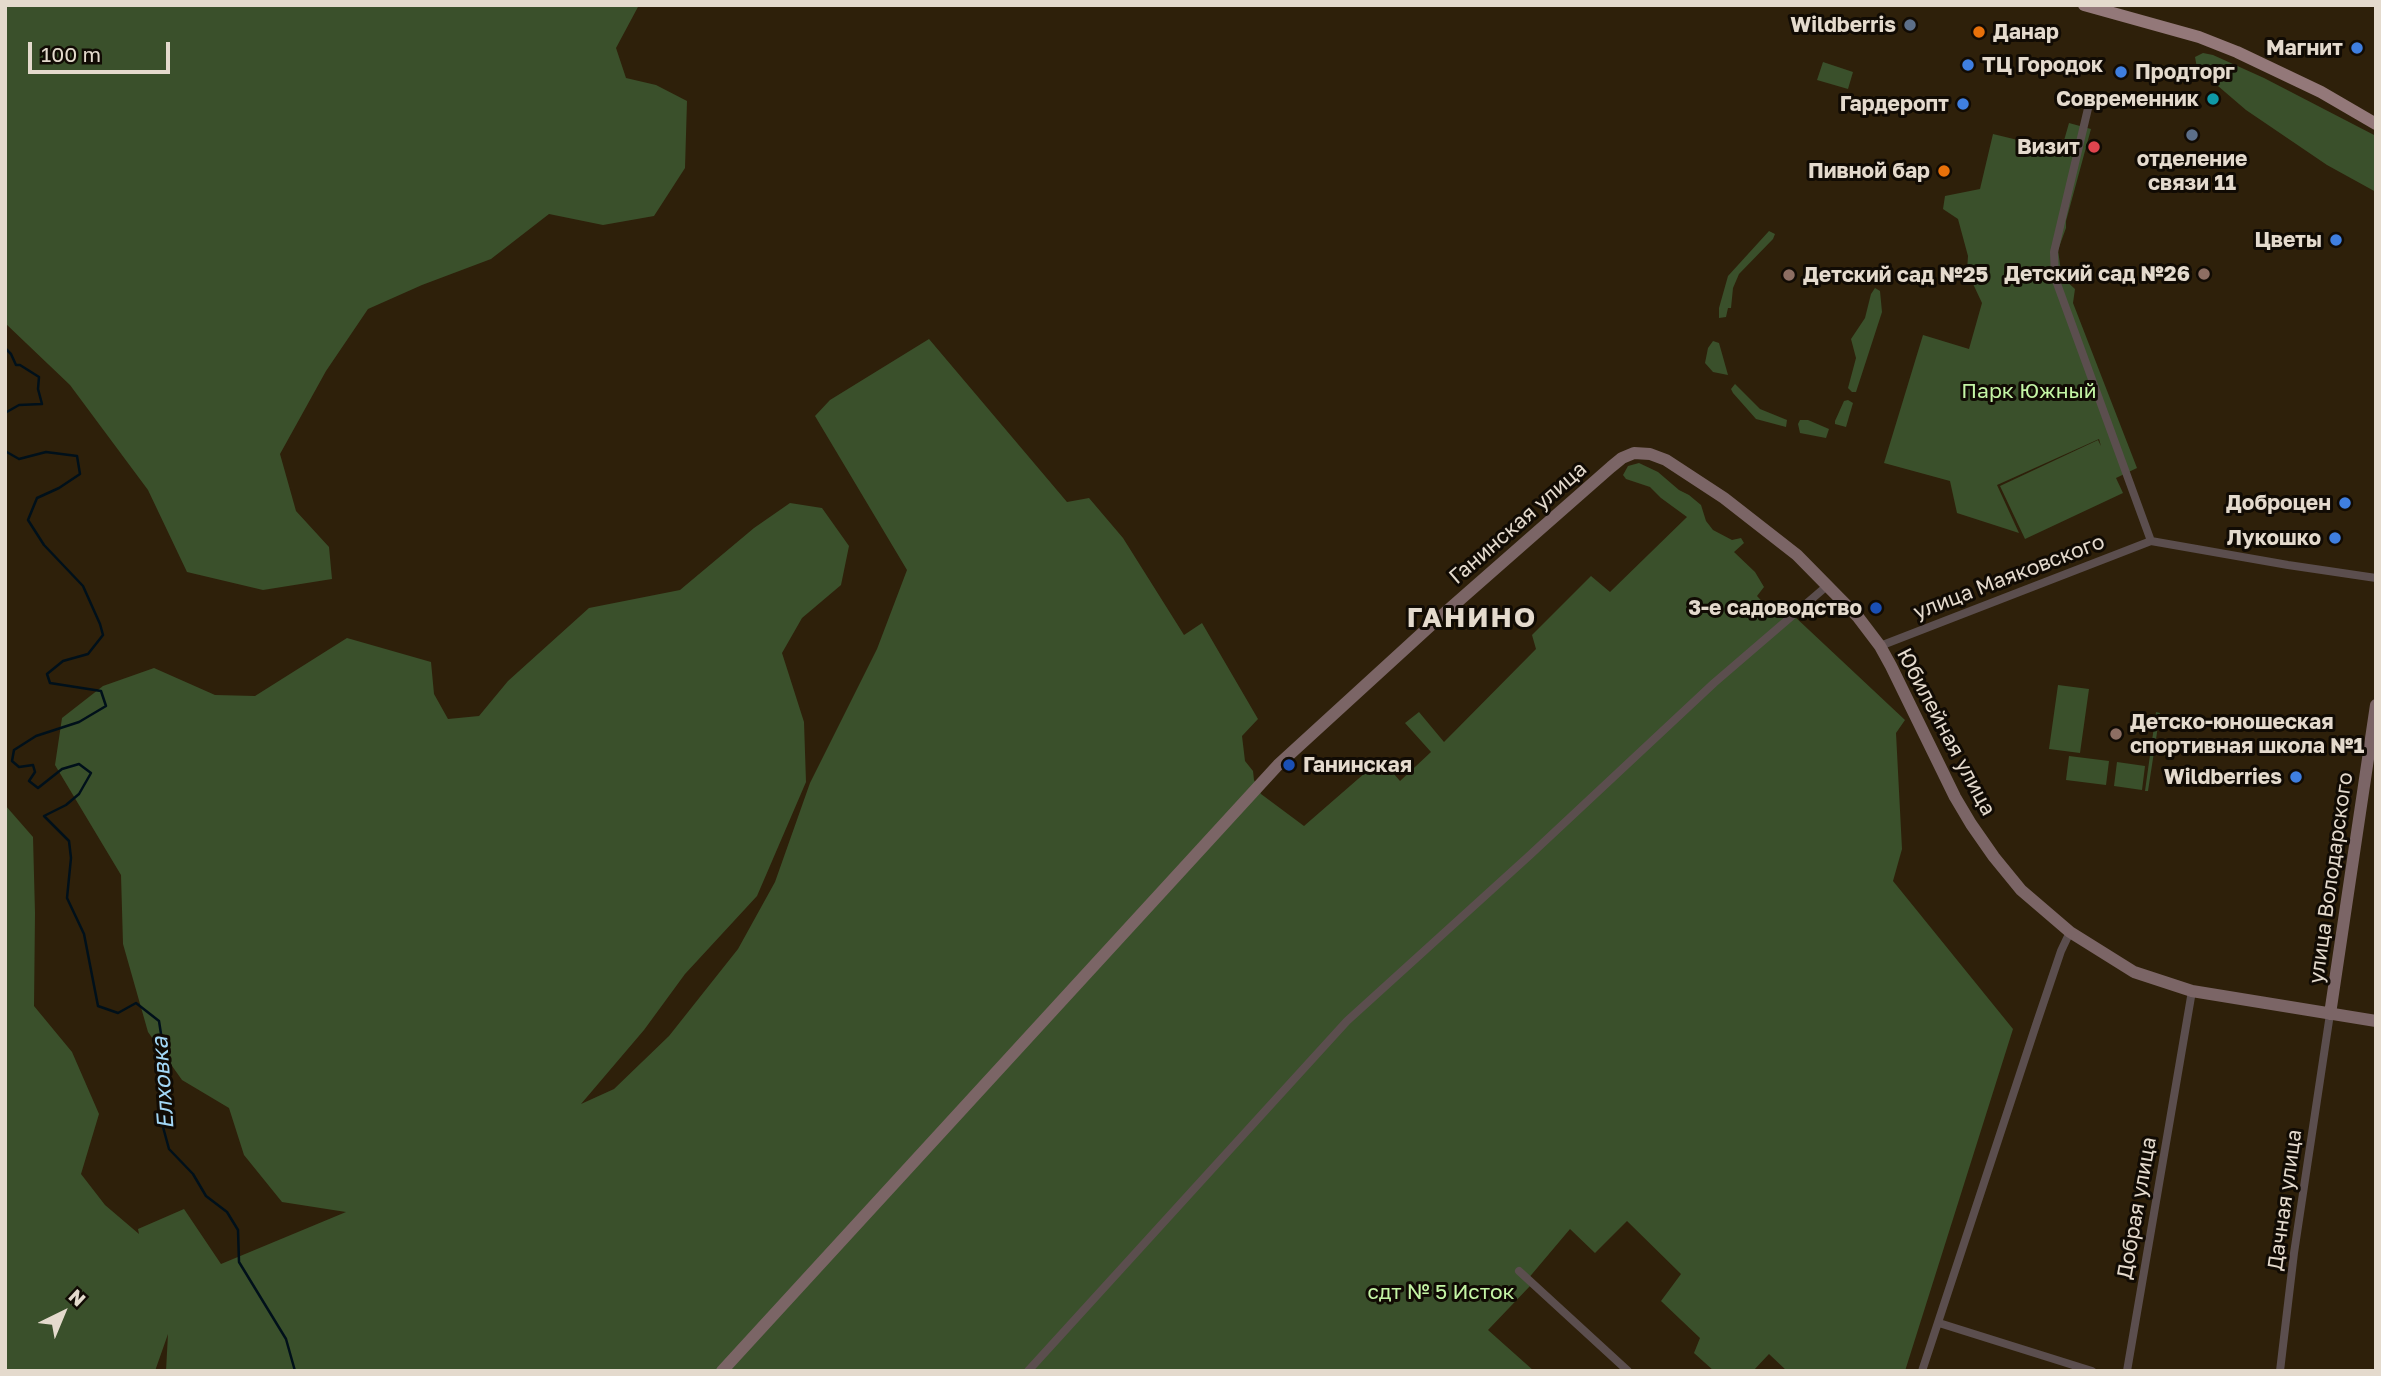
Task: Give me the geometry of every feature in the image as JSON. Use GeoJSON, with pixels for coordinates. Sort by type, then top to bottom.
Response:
{"type":"FeatureCollection","features":[{"type":"Feature","properties":{"kind":"main road"},"geometry":{"type":"LineString","coordinates":[[2084,5],[2199,37],[2237,52],[2311,87],[2376,124]]}},
{"type":"Feature","properties":{"kind":"street"},"geometry":{"type":"LineString","coordinates":[[2090,100],[2054,252],[2055,278],[2151,541],[2376,578]]}},
{"type":"Feature","properties":{"kind":"street","name":"Юбилейная улица"},"geometry":{"type":"LineString","coordinates":[[1622,458],[1634,453],[1650,454],[1676,465],[1779,539],[1828,585],[1880,646],[1955,797],[1994,857],[2021,890],[2070,932],[2134,972],[2192,991],[2376,1021]]}},
{"type":"Feature","properties":{"kind":"street","name":"Ганинская улица"},"geometry":{"type":"LineString","coordinates":[[722,1371],[1296,748],[1359,689],[1622,458]]}},
{"type":"Feature","properties":{"kind":"street","name":"улица Маяковского"},"geometry":{"type":"LineString","coordinates":[[1880,646],[2151,541]]}},
{"type":"Feature","properties":{"kind":"street"},"geometry":{"type":"LineString","coordinates":[[1028,1371],[1347,1021],[1704,692],[1828,585]]}},
{"type":"Feature","properties":{"kind":"street","name":"улица Володарского"},"geometry":{"type":"LineString","coordinates":[[2330,1014],[2376,705]]}},
{"type":"Feature","properties":{"kind":"street"},"geometry":{"type":"LineString","coordinates":[[1922,1371],[2036,1025],[2070,932]]}},
{"type":"Feature","properties":{"kind":"street","name":"Добрая улица"},"geometry":{"type":"LineString","coordinates":[[2127,1371],[2192,991]]}},
{"type":"Feature","properties":{"kind":"street","name":"Дачная улица"},"geometry":{"type":"LineString","coordinates":[[2280,1371],[2294,1253],[2330,1014]]}},
{"type":"Feature","properties":{"kind":"street"},"geometry":{"type":"LineString","coordinates":[[1519,1271],[1628,1371]]}},
{"type":"Feature","properties":{"kind":"street"},"geometry":{"type":"LineString","coordinates":[[1939,1323],[2092,1371]]}},
{"type":"Feature","properties":{"kind":"green space"},"geometry":{"type":"Polygon","coordinates":[[[5,5],[639,5],[616,48],[626,78],[656,85],[687,101],[685,168],[654,216],[603,225],[549,214],[491,259],[368,309],[326,371],[280,454],[296,511],[329,547],[332,579],[263,590],[187,572],[148,490],[70,385],[5,323],[5,5]]]}},
{"type":"Feature","properties":{"kind":"green space"},"geometry":{"type":"Polygon","coordinates":[[[2203,53],[2264,78],[2376,136],[2376,192],[2327,165],[2246,110],[2197,68],[2195,57],[2203,53]]]}},
{"type":"Feature","properties":{"kind":"green space"},"geometry":{"type":"Polygon","coordinates":[[[1823,62],[1853,72],[1848,89],[1817,80],[1823,62]]]}},
{"type":"Feature","properties":{"kind":"green space","name":"Парк Южный"},"geometry":{"type":"Polygon","coordinates":[[[2069,123],[2091,129],[2058,250],[2061,271],[2064,279],[2075,289],[2073,303],[2137,468],[2116,478],[2123,493],[2025,539],[2000,486],[2098,440],[2101,446],[2099,439],[1997,485],[2019,533],[1957,513],[1950,481],[1884,463],[1923,335],[1969,349],[1982,303],[1967,271],[1968,256],[1958,219],[1943,209],[1945,196],[1980,189],[1993,134],[2026,142],[2034,152],[2050,141],[2063,144],[2069,123]]]}},
{"type":"Feature","properties":{"kind":"green space"},"geometry":{"type":"Polygon","coordinates":[[[1769,231],[1775,234],[1773,239],[1739,274],[1733,288],[1731,308],[1728,308],[1726,317],[1719,318],[1728,276],[1769,231]]]}},
{"type":"Feature","properties":{"kind":"green space"},"geometry":{"type":"Polygon","coordinates":[[[1875,288],[1880,291],[1882,312],[1856,392],[1852,392],[1848,388],[1856,358],[1851,339],[1865,318],[1875,288]]]}},
{"type":"Feature","properties":{"kind":"green space","name":"сдт № 5 Исток"},"geometry":{"type":"Polygon","coordinates":[[[929,339],[1067,502],[1089,498],[1123,538],[1184,635],[1202,623],[1258,719],[1242,736],[1245,761],[1253,771],[1261,794],[1304,826],[1381,759],[1400,781],[1431,752],[1405,723],[1419,712],[1444,742],[1536,649],[1532,635],[1591,576],[1610,592],[1687,517],[1650,487],[1626,479],[1623,475],[1628,466],[1639,463],[1658,472],[1701,505],[1706,521],[1713,530],[1732,540],[1741,538],[1744,543],[1734,552],[1755,572],[1764,587],[1757,596],[1769,609],[1777,600],[1905,720],[1896,733],[1902,849],[1893,881],[2013,1029],[1905,1371],[1787,1371],[1769,1354],[1753,1371],[1714,1371],[1694,1353],[1700,1338],[1661,1301],[1681,1274],[1627,1221],[1595,1253],[1570,1229],[1527,1280],[1530,1286],[1488,1330],[1534,1371],[166,1371],[168,1334],[155,1371],[5,1371],[5,805],[33,837],[34,1006],[72,1052],[99,1114],[81,1174],[105,1205],[139,1234],[138,1229],[184,1209],[221,1264],[346,1212],[282,1202],[244,1155],[229,1108],[182,1080],[148,1032],[123,944],[121,875],[55,765],[62,718],[103,686],[154,668],[215,695],[255,696],[347,638],[431,662],[434,694],[448,719],[479,716],[508,681],[589,608],[680,590],[754,528],[790,503],[822,508],[849,546],[841,585],[802,618],[782,653],[804,722],[806,782],[757,896],[685,974],[644,1030],[581,1104],[614,1089],[669,1036],[738,949],[775,882],[810,783],[877,649],[907,570],[815,416],[830,400],[929,339]]]}},
{"type":"Feature","properties":{"kind":"green space"},"geometry":{"type":"Polygon","coordinates":[[[1713,341],[1719,343],[1728,375],[1713,372],[1705,363],[1708,348],[1713,341]]]}},
{"type":"Feature","properties":{"kind":"green space"},"geometry":{"type":"Polygon","coordinates":[[[1735,384],[1760,409],[1787,420],[1786,427],[1756,419],[1733,393],[1731,389],[1735,384]]]}},
{"type":"Feature","properties":{"kind":"green space"},"geometry":{"type":"Polygon","coordinates":[[[1844,401],[1853,403],[1846,427],[1835,424],[1844,401]]]}},
{"type":"Feature","properties":{"kind":"green space"},"geometry":{"type":"Polygon","coordinates":[[[1800,420],[1808,420],[1829,429],[1826,438],[1800,433],[1800,420]]]}},
{"type":"Feature","properties":{"kind":"green space"},"geometry":{"type":"Polygon","coordinates":[[[2058,685],[2089,689],[2080,753],[2049,749],[2058,685]]]}},
{"type":"Feature","properties":{"kind":"green space"},"geometry":{"type":"Polygon","coordinates":[[[2156,712],[2160,713],[2148,791],[2145,791],[2156,712]]]}},
{"type":"Feature","properties":{"kind":"green space"},"geometry":{"type":"Polygon","coordinates":[[[2069,756],[2109,761],[2106,785],[2066,780],[2069,756]]]}},
{"type":"Feature","properties":{"kind":"green space"},"geometry":{"type":"Polygon","coordinates":[[[2117,762],[2145,766],[2142,790],[2114,786],[2117,762]]]}},
{"type":"Feature","properties":{"kind":"waterway","name":"Елховка"},"geometry":{"type":"LineString","coordinates":[[5,348],[16,365],[39,377],[38,389],[42,404],[19,405],[5,413]]}},
{"type":"Feature","properties":{"kind":"waterway","name":"Елховка"},"geometry":{"type":"LineString","coordinates":[[5,451],[19,459],[46,452],[77,456],[80,474],[37,498],[28,520],[44,545],[83,586],[103,635],[88,654],[63,661],[47,674],[50,683],[101,691],[106,706],[79,722],[36,736],[14,750],[12,761],[19,767],[33,765],[35,772],[29,781],[38,788],[62,769],[79,764],[91,773],[79,794],[66,805],[44,816],[69,841],[71,858],[67,898],[84,934],[98,1006],[118,1013],[136,1003],[159,1021],[164,1053],[161,1093],[163,1127],[169,1149],[193,1174],[206,1196],[227,1212],[238,1230],[239,1262],[286,1339],[295,1371]]}},
{"type":"Feature","properties":{"kind":"place","name":"Wildberris"},"geometry":{"type":"Point","coordinates":[1910,25]}},
{"type":"Feature","properties":{"kind":"place","name":"Данар"},"geometry":{"type":"Point","coordinates":[1979,32]}},
{"type":"Feature","properties":{"kind":"place","name":"Магнит"},"geometry":{"type":"Point","coordinates":[2357,48]}},
{"type":"Feature","properties":{"kind":"place","name":"ТЦ Городок"},"geometry":{"type":"Point","coordinates":[1968,65]}},
{"type":"Feature","properties":{"kind":"place","name":"Продторг"},"geometry":{"type":"Point","coordinates":[2121,72]}},
{"type":"Feature","properties":{"kind":"place","name":"Современник"},"geometry":{"type":"Point","coordinates":[2213,99]}},
{"type":"Feature","properties":{"kind":"place","name":"Гардеропт"},"geometry":{"type":"Point","coordinates":[1963,104]}},
{"type":"Feature","properties":{"kind":"place","name":"отделение связи 11"},"geometry":{"type":"Point","coordinates":[2192,135]}},
{"type":"Feature","properties":{"kind":"place","name":"Визит"},"geometry":{"type":"Point","coordinates":[2094,147]}},
{"type":"Feature","properties":{"kind":"place","name":"Пивной бар"},"geometry":{"type":"Point","coordinates":[1944,171]}},
{"type":"Feature","properties":{"kind":"place","name":"Цветы"},"geometry":{"type":"Point","coordinates":[2336,240]}},
{"type":"Feature","properties":{"kind":"place","name":"Детский сад №26"},"geometry":{"type":"Point","coordinates":[2204,274]}},
{"type":"Feature","properties":{"kind":"place","name":"Детский сад №25"},"geometry":{"type":"Point","coordinates":[1789,275]}},
{"type":"Feature","properties":{"kind":"place","name":"Доброцен"},"geometry":{"type":"Point","coordinates":[2345,503]}},
{"type":"Feature","properties":{"kind":"place","name":"Лукошко"},"geometry":{"type":"Point","coordinates":[2335,538]}},
{"type":"Feature","properties":{"kind":"place","name":"3-е садоводство"},"geometry":{"type":"Point","coordinates":[1876,608]}},
{"type":"Feature","properties":{"kind":"place","name":"Детско-юношеская спортивная школа №1"},"geometry":{"type":"Point","coordinates":[2116,734]}},
{"type":"Feature","properties":{"kind":"place","name":"Ганинская"},"geometry":{"type":"Point","coordinates":[1289,765]}},
{"type":"Feature","properties":{"kind":"place","name":"Wildberries"},"geometry":{"type":"Point","coordinates":[2296,777]}},
{"type":"Feature","properties":{"kind":"district","name":"ГАНИНО"},"geometry":{"type":"Point","coordinates":[1472,618]}}]}
